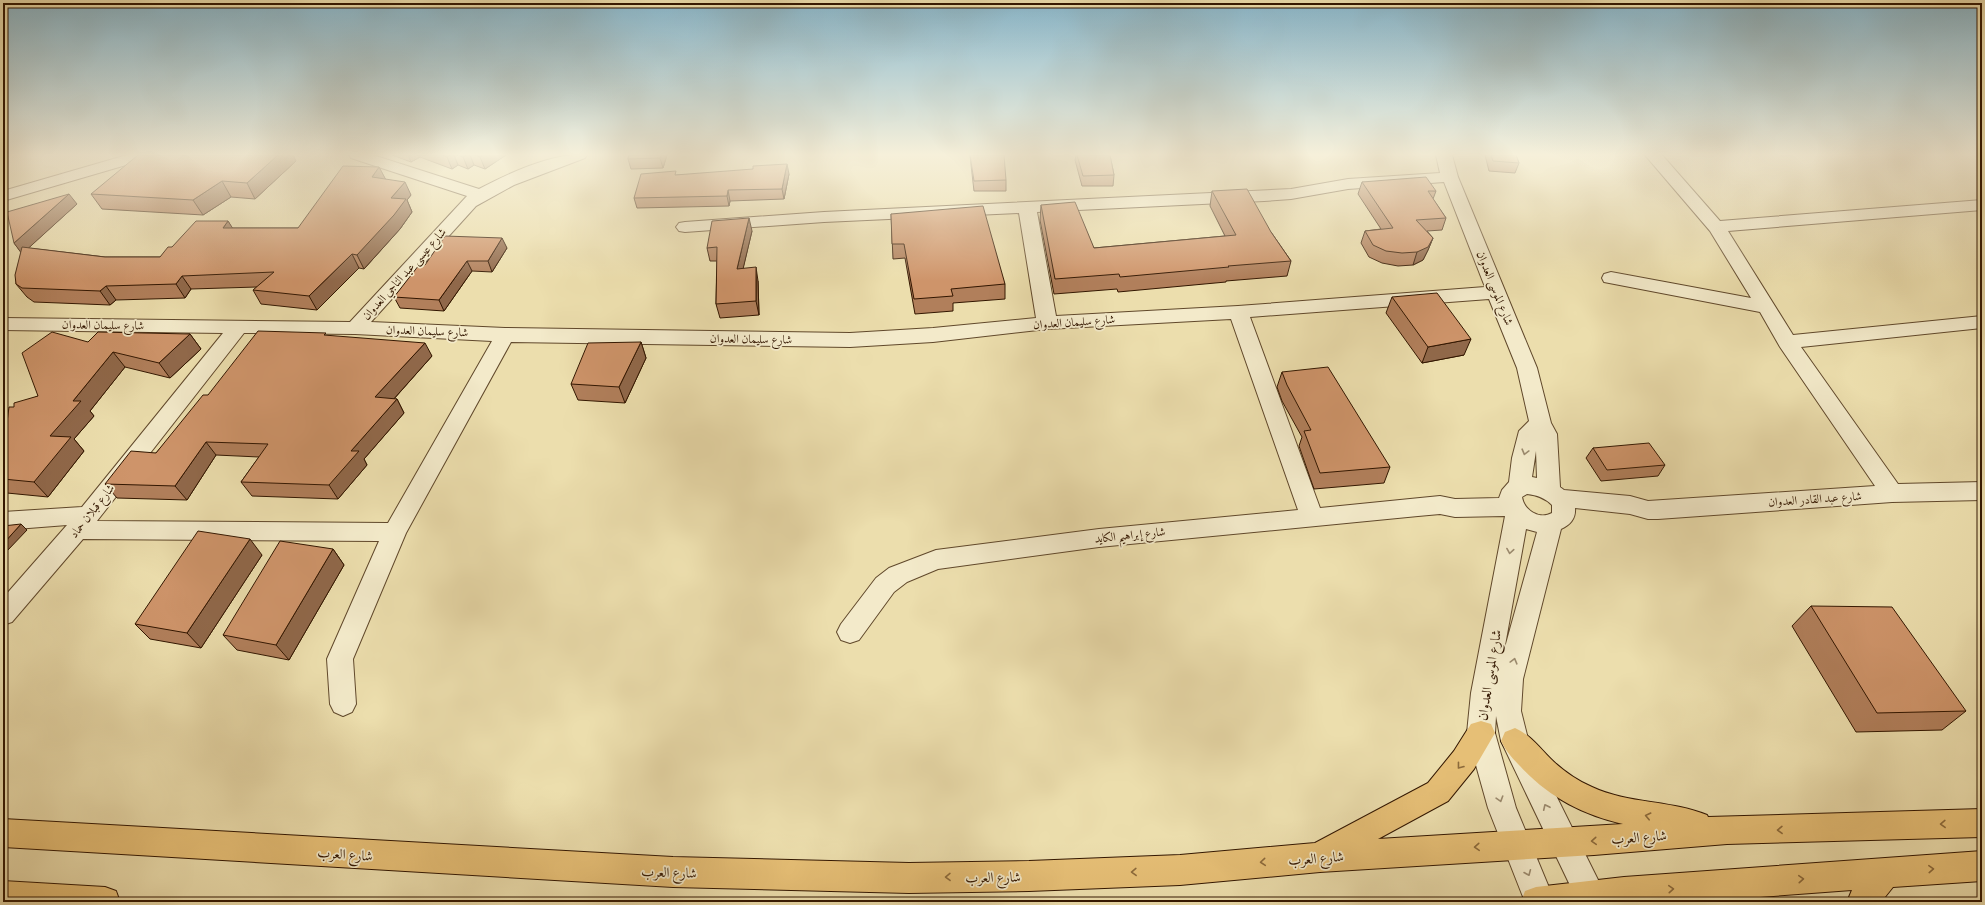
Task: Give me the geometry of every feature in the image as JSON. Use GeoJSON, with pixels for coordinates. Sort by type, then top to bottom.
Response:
{"type":"FeatureCollection","features":[{"type":"Feature","properties":{"kind":"main road"},"geometry":{"type":"LineString","coordinates":[[1320,857],[1384,820],[1438,792],[1464,760],[1480,733]]}},
{"type":"Feature","properties":{"kind":"main road"},"geometry":{"type":"LineString","coordinates":[[1515,741],[1550,776],[1584,798],[1636,813],[1727,830]]}},
{"type":"Feature","properties":{"kind":"main road","name":"شارع العرب"},"geometry":{"type":"LineString","coordinates":[[5,831],[673,872],[909,878],[1029,876],[1180,870],[1320,857],[1727,830],[1982,823]]}},
{"type":"Feature","properties":{"kind":"main road"},"geometry":{"type":"LineString","coordinates":[[1536,902],[1592,899],[1632,892],[1982,866]]}},
{"type":"Feature","properties":{"kind":"main road"},"geometry":{"type":"LineString","coordinates":[[1862,902],[1886,872]]}},
{"type":"Feature","properties":{"kind":"main road"},"geometry":{"type":"LineString","coordinates":[[3,896],[105,902]]}},
{"type":"Feature","properties":{"kind":"street","name":"شارع عيسى عبد الناجي العدوان"},"geometry":{"type":"LineString","coordinates":[[355,328],[466,206],[477,197]]}},
{"type":"Feature","properties":{"kind":"street"},"geometry":{"type":"LineString","coordinates":[[685,227],[824,216],[1220,197]]}},
{"type":"Feature","properties":{"kind":"street","name":"شارع الموسى العدوان"},"geometry":{"type":"LineString","coordinates":[[1458,197],[1527,368],[1540,423],[1546,434],[1555,508],[1510,679],[1508,711],[1515,741],[1592,899]]}},
{"type":"Feature","properties":{"kind":"street"},"geometry":{"type":"LineString","coordinates":[[1690,197],[1716,227],[1748,275],[1765,307],[1787,342],[1892,493]]}},
{"type":"Feature","properties":{"kind":"street"},"geometry":{"type":"LineString","coordinates":[[1716,227],[1982,205]]}},
{"type":"Feature","properties":{"kind":"street"},"geometry":{"type":"LineString","coordinates":[[1027,206],[1047,323]]}},
{"type":"Feature","properties":{"kind":"street"},"geometry":{"type":"LineString","coordinates":[[1611,278],[1765,307]]}},
{"type":"Feature","properties":{"kind":"street","name":"شارع سليمان العدوان"},"geometry":{"type":"LineString","coordinates":[[3,325],[355,328],[505,335],[850,340],[1047,323],[1238,312],[1497,292]]}},
{"type":"Feature","properties":{"kind":"street"},"geometry":{"type":"LineString","coordinates":[[1238,312],[1312,517]]}},
{"type":"Feature","properties":{"kind":"street"},"geometry":{"type":"LineString","coordinates":[[3,319],[3,325]]}},
{"type":"Feature","properties":{"kind":"street"},"geometry":{"type":"LineString","coordinates":[[1787,342],[1982,322]]}},
{"type":"Feature","properties":{"kind":"street","name":"شارع قبلان حماد"},"geometry":{"type":"LineString","coordinates":[[3,615],[27,590],[83,522],[238,328]]}},
{"type":"Feature","properties":{"kind":"street"},"geometry":{"type":"LineString","coordinates":[[343,704],[340,659],[394,532],[469,402],[505,335]]}},
{"type":"Feature","properties":{"kind":"street","name":"شارع الموسى العدوان"},"geometry":{"type":"LineString","coordinates":[[1540,423],[1530,431],[1515,499],[1484,693],[1480,733],[1502,808],[1540,902]]}},
{"type":"Feature","properties":{"kind":"street","name":"شارع إبراهيم الكايد"},"geometry":{"type":"LineString","coordinates":[[850,632],[885,585],[898,575],[936,560],[1099,538],[1440,505],[1455,508],[1515,499],[1534,486],[1555,508]]}},
{"type":"Feature","properties":{"kind":"street","name":"شارع عبد القادر العدوان"},"geometry":{"type":"LineString","coordinates":[[1555,508],[1632,513],[1648,510],[1892,493],[1982,491]]}},
{"type":"Feature","properties":{"kind":"street"},"geometry":{"type":"LineString","coordinates":[[1515,499],[1533,522],[1555,508]]}},
{"type":"Feature","properties":{"kind":"street"},"geometry":{"type":"LineString","coordinates":[[3,521],[83,522],[394,532]]}},
{"type":"Feature","properties":{"kind":"building"},"geometry":{"type":"Polygon","coordinates":[[[58,197],[65,197],[14,243],[7,212],[58,197]]]}},
{"type":"Feature","properties":{"kind":"building"},"geometry":{"type":"Polygon","coordinates":[[[146,197],[197,197],[193,200],[146,197]]]}},
{"type":"Feature","properties":{"kind":"building"},"geometry":{"type":"Polygon","coordinates":[[[320,197],[392,197],[406,199],[394,215],[357,255],[352,254],[309,296],[253,290],[274,272],[182,276],[176,284],[106,286],[100,291],[22,288],[16,284],[15,275],[22,247],[105,257],[160,257],[168,247],[172,247],[196,221],[228,221],[223,228],[298,228],[320,197]]]}},
{"type":"Feature","properties":{"kind":"building"},"geometry":{"type":"Polygon","coordinates":[[[634,197],[670,197],[634,198],[634,197]]]}},
{"type":"Feature","properties":{"kind":"building"},"geometry":{"type":"Polygon","coordinates":[[[1215,197],[1252,197],[1271,232],[1291,261],[1120,277],[1119,274],[1055,279],[1041,205],[1075,202],[1094,248],[1236,235],[1215,197]]]}},
{"type":"Feature","properties":{"kind":"building"},"geometry":{"type":"Polygon","coordinates":[[[1372,197],[1432,197],[1446,218],[1416,220],[1433,238],[1428,247],[1417,252],[1402,253],[1386,251],[1373,245],[1365,231],[1393,228],[1372,197]]]}},
{"type":"Feature","properties":{"kind":"building"},"geometry":{"type":"Polygon","coordinates":[[[983,206],[1005,284],[951,289],[953,296],[914,299],[904,244],[892,244],[891,214],[983,206]]]}},
{"type":"Feature","properties":{"kind":"building"},"geometry":{"type":"Polygon","coordinates":[[[749,218],[737,269],[756,267],[756,301],[716,304],[717,247],[707,248],[712,221],[749,218]]]}},
{"type":"Feature","properties":{"kind":"building"},"geometry":{"type":"Polygon","coordinates":[[[445,236],[502,238],[488,261],[467,261],[439,300],[394,297],[419,265],[425,265],[445,236]]]}},
{"type":"Feature","properties":{"kind":"building"},"geometry":{"type":"Polygon","coordinates":[[[1437,293],[1471,339],[1428,347],[1392,297],[1437,293]]]}},
{"type":"Feature","properties":{"kind":"building"},"geometry":{"type":"Polygon","coordinates":[[[258,331],[326,333],[324,335],[425,343],[375,397],[397,399],[351,451],[359,451],[329,485],[241,482],[268,444],[206,442],[175,486],[105,484],[131,451],[156,453],[203,395],[208,395],[258,331]]]}},
{"type":"Feature","properties":{"kind":"building"},"geometry":{"type":"Polygon","coordinates":[[[52,332],[88,342],[98,332],[190,334],[159,363],[113,352],[73,401],[81,401],[50,436],[71,437],[34,482],[3,479],[3,453],[9,407],[14,407],[14,403],[38,396],[22,353],[52,332]]]}},
{"type":"Feature","properties":{"kind":"building"},"geometry":{"type":"Polygon","coordinates":[[[641,342],[619,387],[571,384],[588,343],[641,342]]]}},
{"type":"Feature","properties":{"kind":"building"},"geometry":{"type":"Polygon","coordinates":[[[1328,367],[1390,467],[1320,473],[1304,431],[1311,430],[1287,385],[1282,372],[1328,367]]]}},
{"type":"Feature","properties":{"kind":"building"},"geometry":{"type":"Polygon","coordinates":[[[1649,443],[1665,465],[1607,470],[1593,448],[1649,443]]]}},
{"type":"Feature","properties":{"kind":"building"},"geometry":{"type":"Polygon","coordinates":[[[21,524],[3,544],[3,526],[21,524]]]}},
{"type":"Feature","properties":{"kind":"building"},"geometry":{"type":"Polygon","coordinates":[[[198,531],[250,539],[187,633],[135,624],[198,531]]]}},
{"type":"Feature","properties":{"kind":"building"},"geometry":{"type":"Polygon","coordinates":[[[280,541],[333,549],[276,645],[223,635],[280,541]]]}},
{"type":"Feature","properties":{"kind":"building"},"geometry":{"type":"Polygon","coordinates":[[[1811,606],[1892,607],[1966,711],[1877,713],[1811,606]]]}}]}
